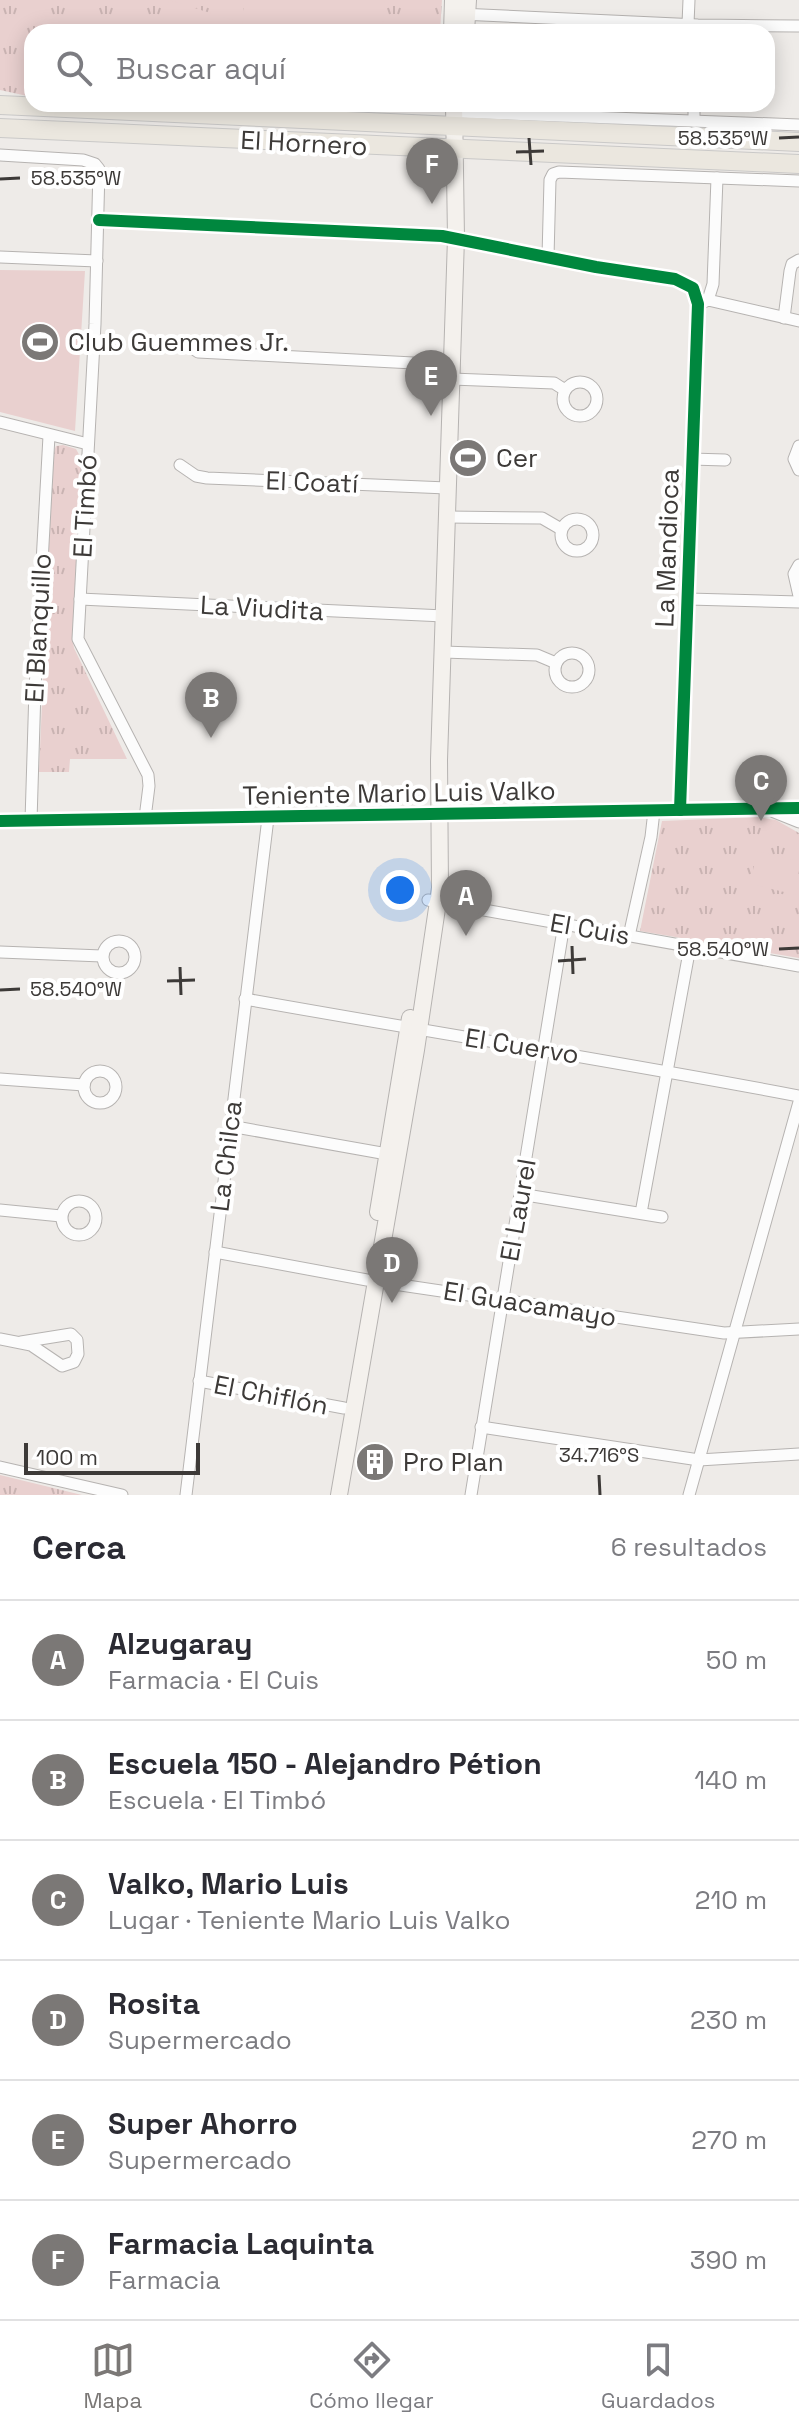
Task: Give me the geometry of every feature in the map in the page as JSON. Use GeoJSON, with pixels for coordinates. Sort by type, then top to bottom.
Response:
{"type":"FeatureCollection","features":[{"type":"Feature","properties":{"kind":"main road","name":"El Hornero"},"geometry":{"type":"LineString","coordinates":[[0,105],[24,105]]}},
{"type":"Feature","properties":{"kind":"main road","name":"El Hornero"},"geometry":{"type":"LineString","coordinates":[[456,112],[799,142]]}},
{"type":"Feature","properties":{"kind":"main road"},"geometry":{"type":"LineString","coordinates":[[339,1495],[414,1029],[441,837],[438,814],[456,238],[456,112]]}},
{"type":"Feature","properties":{"kind":"main road","name":"El Hornero"},"geometry":{"type":"LineString","coordinates":[[0,128],[799,164]]}},
{"type":"Feature","properties":{"kind":"main road"},"geometry":{"type":"LineString","coordinates":[[330,1495],[344,1408],[372,1281],[387,1154],[414,1029]]}},
{"type":"Feature","properties":{"kind":"street"},"geometry":{"type":"LineString","coordinates":[[689,0],[694,24]]}},
{"type":"Feature","properties":{"kind":"street"},"geometry":{"type":"LineString","coordinates":[[461,7],[660,24]]}},
{"type":"Feature","properties":{"kind":"street"},"geometry":{"type":"LineString","coordinates":[[775,26],[799,26]]}},
{"type":"Feature","properties":{"kind":"street","name":"El Hornero"},"geometry":{"type":"LineString","coordinates":[[456,112],[799,125]]}},
{"type":"Feature","properties":{"kind":"street"},"geometry":{"type":"LineString","coordinates":[[694,112],[694,121]]}},
{"type":"Feature","properties":{"kind":"street","name":"El Timbó"},"geometry":{"type":"LineString","coordinates":[[0,155],[90,161],[99,169],[78,639],[148,775],[145,818]]}},
{"type":"Feature","properties":{"kind":"street"},"geometry":{"type":"LineString","coordinates":[[99,220],[456,238],[548,257],[550,180],[553,174],[559,172],[799,181]]}},
{"type":"Feature","properties":{"kind":"street","name":"La Mandioca"},"geometry":{"type":"LineString","coordinates":[[680,810],[691,459],[703,302],[713,284],[717,178]]}},
{"type":"Feature","properties":{"kind":"street"},"geometry":{"type":"LineString","coordinates":[[0,257],[97,261]]}},
{"type":"Feature","properties":{"kind":"street","name":"La Mandioca"},"geometry":{"type":"LineString","coordinates":[[548,257],[675,279],[693,288],[703,302]]}},
{"type":"Feature","properties":{"kind":"street"},"geometry":{"type":"LineString","coordinates":[[784,318],[790,271],[792,264],[799,260]]}},
{"type":"Feature","properties":{"kind":"street"},"geometry":{"type":"LineString","coordinates":[[703,302],[799,321]]}},
{"type":"Feature","properties":{"kind":"street"},"geometry":{"type":"LineString","coordinates":[[182,341],[198,352],[452,372],[554,383],[565,390]]}},
{"type":"Feature","properties":{"kind":"street"},"geometry":{"type":"LineString","coordinates":[[0,422],[88,444]]}},
{"type":"Feature","properties":{"kind":"street","name":"El Blanquillo"},"geometry":{"type":"LineString","coordinates":[[31,821],[49,436]]}},
{"type":"Feature","properties":{"kind":"street"},"geometry":{"type":"LineString","coordinates":[[799,446],[794,459],[799,470]]}},
{"type":"Feature","properties":{"kind":"street"},"geometry":{"type":"LineString","coordinates":[[691,459],[725,460]]}},
{"type":"Feature","properties":{"kind":"street","name":"El Coatí"},"geometry":{"type":"LineString","coordinates":[[180,465],[196,476],[207,478],[447,488]]}},
{"type":"Feature","properties":{"kind":"street"},"geometry":{"type":"LineString","coordinates":[[447,517],[542,518],[561,529]]}},
{"type":"Feature","properties":{"kind":"street"},"geometry":{"type":"LineString","coordinates":[[688,599],[799,599],[794,574],[799,565]]}},
{"type":"Feature","properties":{"kind":"street","name":"La Viudita"},"geometry":{"type":"LineString","coordinates":[[80,599],[444,616]]}},
{"type":"Feature","properties":{"kind":"street"},"geometry":{"type":"LineString","coordinates":[[443,652],[537,655],[556,663]]}},
{"type":"Feature","properties":{"kind":"street","name":"Teniente Mario Luis Valko"},"geometry":{"type":"LineString","coordinates":[[0,821],[799,808]]}},
{"type":"Feature","properties":{"kind":"street"},"geometry":{"type":"LineString","coordinates":[[766,810],[799,822]]}},
{"type":"Feature","properties":{"kind":"street"},"geometry":{"type":"LineString","coordinates":[[629,936],[654,811]]}},
{"type":"Feature","properties":{"kind":"street","name":"La Chilca"},"geometry":{"type":"LineString","coordinates":[[186,1495],[268,818]]}},
{"type":"Feature","properties":{"kind":"street","name":"El Cuis"},"geometry":{"type":"LineString","coordinates":[[433,901],[799,966]]}},
{"type":"Feature","properties":{"kind":"street","name":"El Laurel"},"geometry":{"type":"LineString","coordinates":[[471,1495],[564,924]]}},
{"type":"Feature","properties":{"kind":"street"},"geometry":{"type":"LineString","coordinates":[[641,1213],[690,947]]}},
{"type":"Feature","properties":{"kind":"street"},"geometry":{"type":"LineString","coordinates":[[0,952],[102,956]]}},
{"type":"Feature","properties":{"kind":"street","name":"El Cuervo"},"geometry":{"type":"LineString","coordinates":[[245,999],[666,1070],[799,1096]]}},
{"type":"Feature","properties":{"kind":"street"},"geometry":{"type":"LineString","coordinates":[[0,1079],[84,1085]]}},
{"type":"Feature","properties":{"kind":"street"},"geometry":{"type":"LineString","coordinates":[[689,1495],[797,1119],[799,1102]]}},
{"type":"Feature","properties":{"kind":"street"},"geometry":{"type":"LineString","coordinates":[[230,1126],[387,1154]]}},
{"type":"Feature","properties":{"kind":"street"},"geometry":{"type":"LineString","coordinates":[[520,1194],[662,1217]]}},
{"type":"Feature","properties":{"kind":"street"},"geometry":{"type":"LineString","coordinates":[[0,1210],[61,1216]]}},
{"type":"Feature","properties":{"kind":"street","name":"El Guacamayo"},"geometry":{"type":"LineString","coordinates":[[215,1252],[372,1281],[734,1334],[799,1329]]}},
{"type":"Feature","properties":{"kind":"street"},"geometry":{"type":"LineString","coordinates":[[0,1339],[37,1348],[62,1366],[74,1362],[78,1354],[77,1340],[71,1334],[21,1342]]}},
{"type":"Feature","properties":{"kind":"street","name":"El Chiflón"},"geometry":{"type":"LineString","coordinates":[[199,1381],[344,1408]]}},
{"type":"Feature","properties":{"kind":"street"},"geometry":{"type":"LineString","coordinates":[[481,1427],[699,1460],[799,1454]]}},
{"type":"Feature","properties":{"kind":"street"},"geometry":{"type":"LineString","coordinates":[[0,1467],[122,1495]]}},
{"type":"Feature","properties":{"kind":"green space"},"geometry":{"type":"Polygon","coordinates":[[[0,0],[442,0],[440,24],[24,24],[24,95],[0,90],[0,0]]]}},
{"type":"Feature","properties":{"kind":"green space"},"geometry":{"type":"Polygon","coordinates":[[[169,0],[236,21],[235,24],[162,24],[169,0]]]}},
{"type":"Feature","properties":{"kind":"green space"},"geometry":{"type":"Polygon","coordinates":[[[244,0],[385,0],[383,24],[242,24],[244,0]]]}},
{"type":"Feature","properties":{"kind":"green space","name":"Club Guemmes Jr."},"geometry":{"type":"Polygon","coordinates":[[[0,270],[85,271],[75,431],[0,412],[0,270]]]}},
{"type":"Feature","properties":{"kind":"green space"},"geometry":{"type":"Polygon","coordinates":[[[56,446],[76,449],[82,460],[72,637],[74,648],[127,759],[70,759],[69,772],[39,772],[53,454],[56,446]]]}},
{"type":"Feature","properties":{"kind":"green space"},"geometry":{"type":"Polygon","coordinates":[[[758,817],[776,820],[799,833],[799,958],[640,931],[662,821],[758,817]]]}},
{"type":"Feature","properties":{"kind":"green space"},"geometry":{"type":"Polygon","coordinates":[[[757,851],[799,861],[797,895],[750,884],[757,851]]]}},
{"type":"Feature","properties":{"kind":"green space"},"geometry":{"type":"Polygon","coordinates":[[[0,1475],[82,1495],[0,1495],[0,1475]]]}},
{"type":"Feature","properties":{"kind":"cycle path"},"geometry":{"type":"LineString","coordinates":[[99,220],[442,236],[596,267],[675,279],[693,288],[698,304],[680,810]]}},
{"type":"Feature","properties":{"kind":"cycle path"},"geometry":{"type":"LineString","coordinates":[[0,821],[799,808]]}},
{"type":"Feature","properties":{"kind":"place","name":"Farmacia Laquinta"},"geometry":{"type":"Point","coordinates":[432,204]}},
{"type":"Feature","properties":{"kind":"place","name":"Club Guemmes Jr."},"geometry":{"type":"Point","coordinates":[40,342]}},
{"type":"Feature","properties":{"kind":"place","name":"Super Ahorro"},"geometry":{"type":"Point","coordinates":[431,416]}},
{"type":"Feature","properties":{"kind":"place","name":"Cer"},"geometry":{"type":"Point","coordinates":[468,458]}},
{"type":"Feature","properties":{"kind":"place","name":"Escuela 150 - Alejandro Pétion"},"geometry":{"type":"Point","coordinates":[211,738]}},
{"type":"Feature","properties":{"kind":"place","name":"Valko, Mario Luis"},"geometry":{"type":"Point","coordinates":[761,821]}},
{"type":"Feature","properties":{"kind":"place","name":"Alzugaray"},"geometry":{"type":"Point","coordinates":[466,936]}},
{"type":"Feature","properties":{"kind":"place","name":"Rosita"},"geometry":{"type":"Point","coordinates":[392,1303]}},
{"type":"Feature","properties":{"kind":"place","name":"Pro Plan"},"geometry":{"type":"Point","coordinates":[375,1462]}}]}
